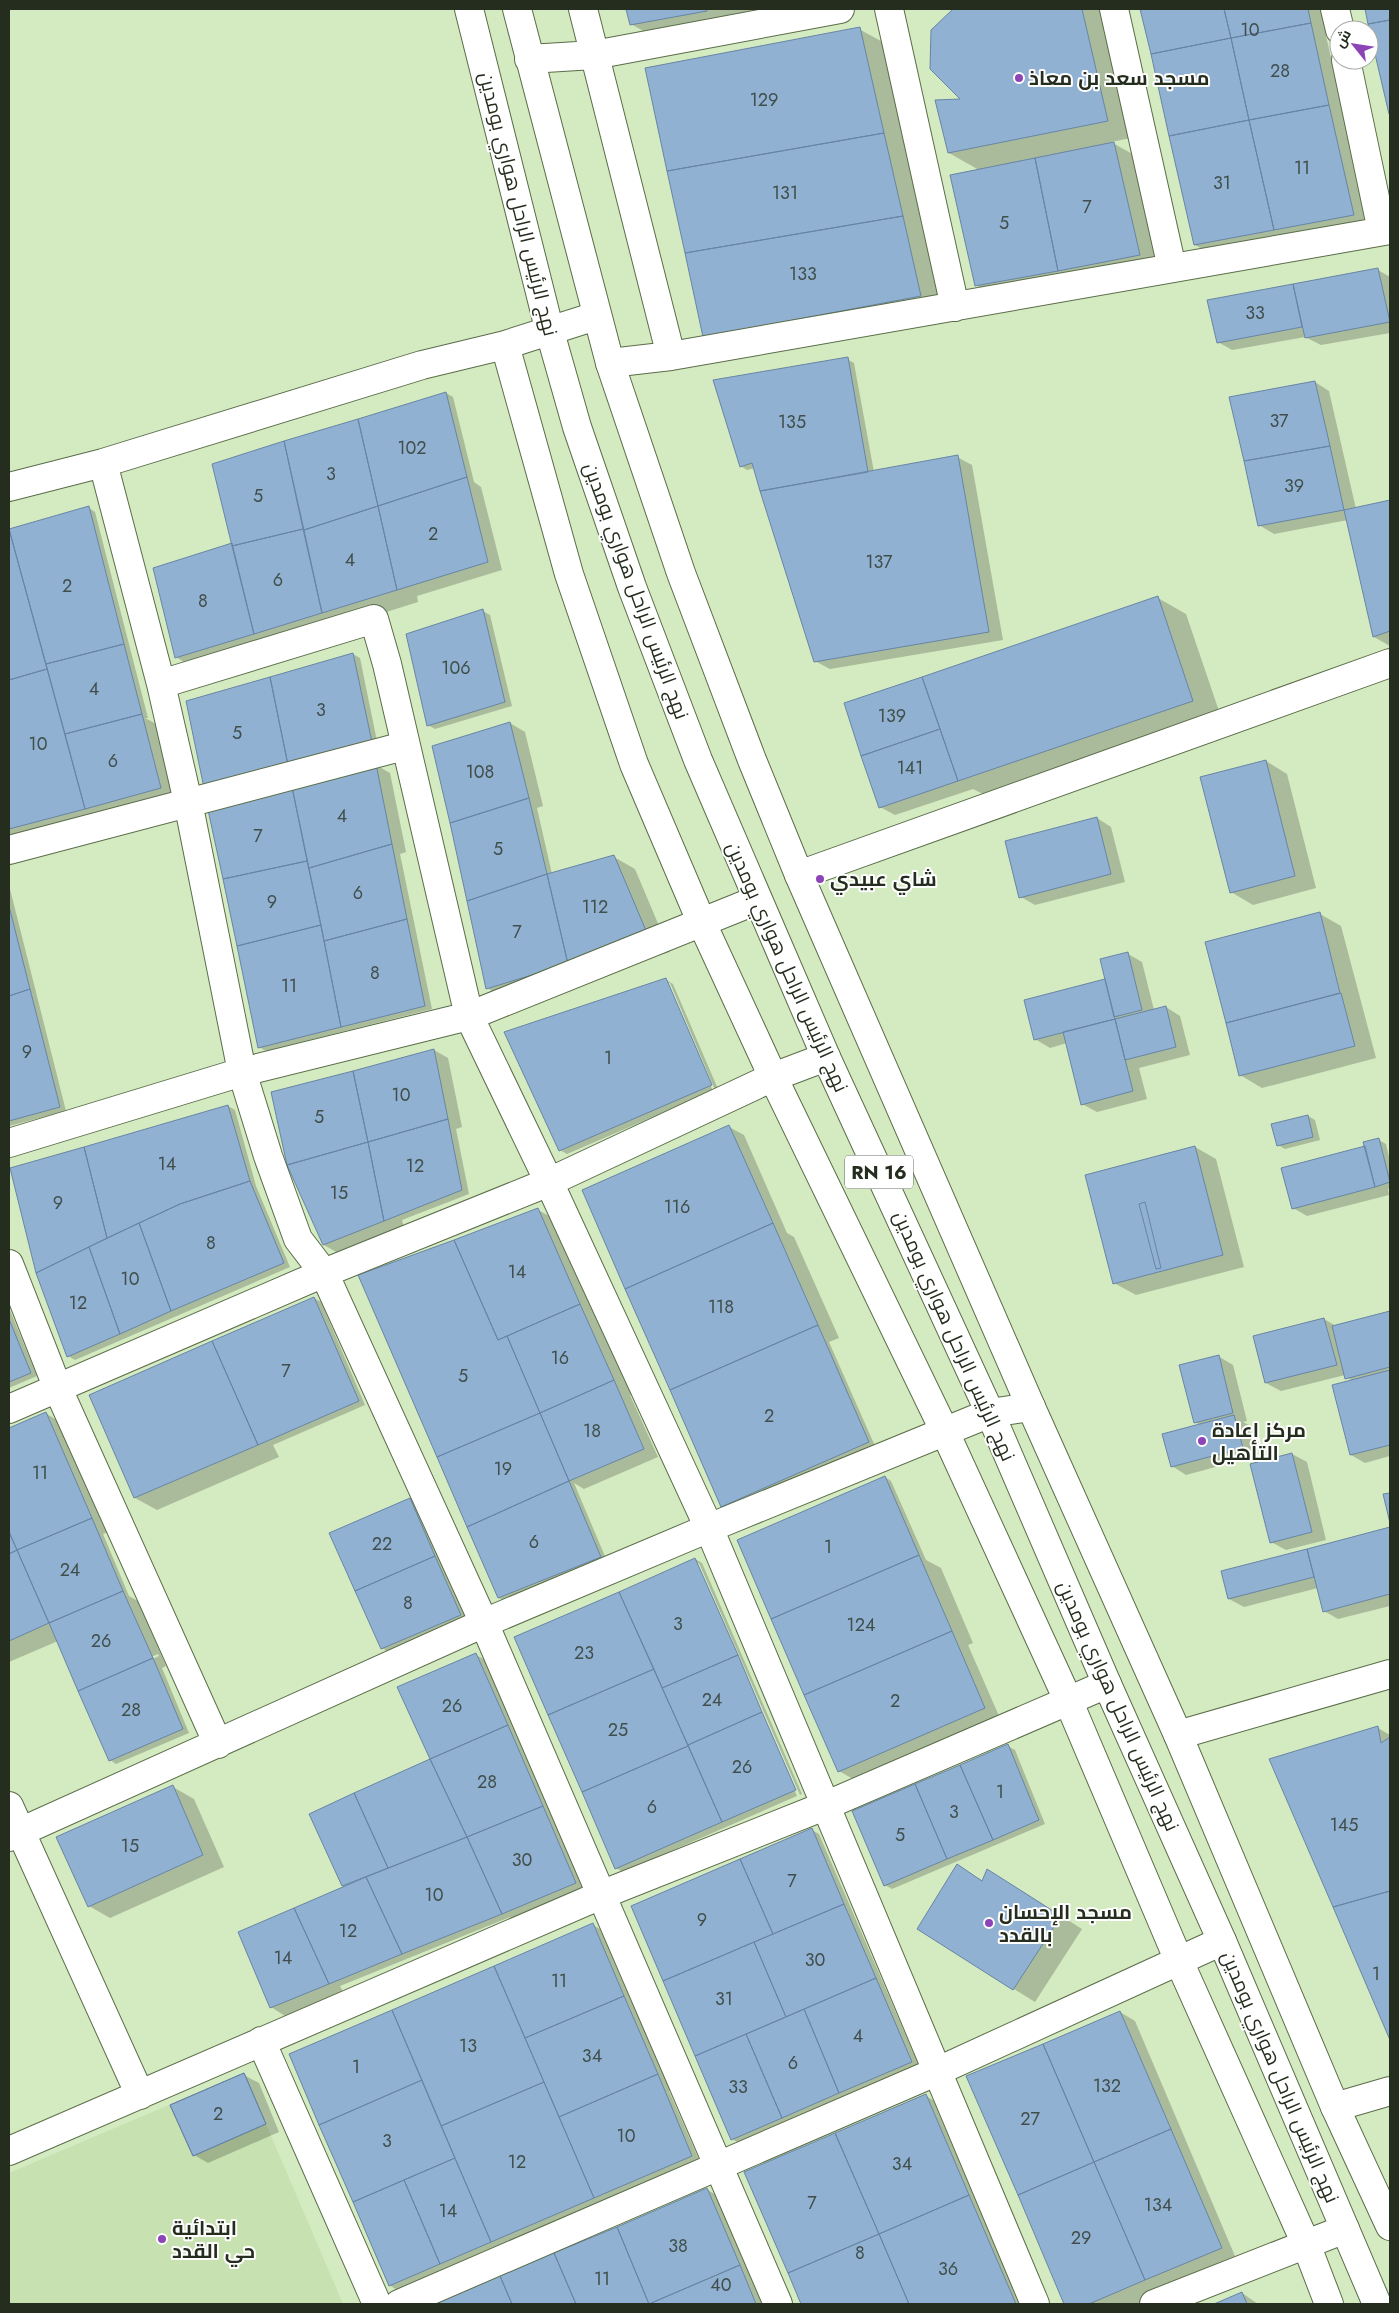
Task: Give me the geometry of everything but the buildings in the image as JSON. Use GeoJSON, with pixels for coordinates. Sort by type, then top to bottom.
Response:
{"type":"FeatureCollection","features":[{"type":"Feature","properties":{"kind":"street","name":"نهج الرئيس الراحل هواري بومدين"},"geometry":{"type":"LineString","coordinates":[[469,9],[550,332],[577,427],[632,587],[698,760],[826,1057],[990,1413],[1107,1684],[1222,1941],[1377,2304]]}},
{"type":"Feature","properties":{"kind":"street","name":"نهج الرئيس الراحل هواري بومدين"},"geometry":{"type":"LineString","coordinates":[[517,9],[596,316],[610,363],[681,573],[752,760],[799,875],[1031,1407],[1178,1735],[1335,2107],[1390,2226]]}},
{"type":"Feature","properties":{"kind":"street"},"geometry":{"type":"LineString","coordinates":[[583,9],[671,356]]}},
{"type":"Feature","properties":{"kind":"street"},"geometry":{"type":"LineString","coordinates":[[529,59],[594,55],[840,9]]}},
{"type":"Feature","properties":{"kind":"street"},"geometry":{"type":"LineString","coordinates":[[889,9],[956,307]]}},
{"type":"Feature","properties":{"kind":"street"},"geometry":{"type":"LineString","coordinates":[[1114,9],[1172,268]]}},
{"type":"Feature","properties":{"kind":"street"},"geometry":{"type":"LineString","coordinates":[[610,363],[671,356],[1386,230],[1348,70]]}},
{"type":"Feature","properties":{"kind":"street"},"geometry":{"type":"LineString","coordinates":[[9,487],[103,463],[422,365],[505,345],[596,316]]}},
{"type":"Feature","properties":{"kind":"street"},"geometry":{"type":"LineString","coordinates":[[505,345],[569,574],[628,746],[702,921],[774,1077],[945,1432],[1068,1700],[1179,1961],[1306,2244],[1329,2304]]}},
{"type":"Feature","properties":{"kind":"street"},"geometry":{"type":"LineString","coordinates":[[103,463],[161,684],[188,802],[242,1072],[268,1156],[298,1239],[324,1273],[484,1623],[717,2168],[778,2304]]}},
{"type":"Feature","properties":{"kind":"street"},"geometry":{"type":"LineString","coordinates":[[161,684],[374,619],[469,1016],[549,1182],[709,1528],[827,1805],[1035,2304]]}},
{"type":"Feature","properties":{"kind":"street"},"geometry":{"type":"LineString","coordinates":[[799,875],[1390,663]]}},
{"type":"Feature","properties":{"kind":"street"},"geometry":{"type":"LineString","coordinates":[[9,850],[404,746]]}},
{"type":"Feature","properties":{"kind":"street"},"geometry":{"type":"LineString","coordinates":[[9,1143],[242,1072],[469,1016],[757,900]]}},
{"type":"Feature","properties":{"kind":"street"},"geometry":{"type":"LineString","coordinates":[[9,1409],[324,1273],[549,1182],[774,1077],[826,1057]]}},
{"type":"Feature","properties":{"kind":"street"},"geometry":{"type":"LineString","coordinates":[[9,1264],[58,1389],[218,1744]]}},
{"type":"Feature","properties":{"kind":"street"},"geometry":{"type":"LineString","coordinates":[[14,1835],[484,1623],[709,1528],[990,1413],[1031,1407]]}},
{"type":"Feature","properties":{"kind":"street"},"geometry":{"type":"LineString","coordinates":[[1178,1735],[1390,1674]]}},
{"type":"Feature","properties":{"kind":"street"},"geometry":{"type":"LineString","coordinates":[[9,2151],[601,1895],[827,1805],[1107,1684]]}},
{"type":"Feature","properties":{"kind":"street"},"geometry":{"type":"LineString","coordinates":[[9,1806],[14,1835],[140,2095]]}},
{"type":"Feature","properties":{"kind":"street"},"geometry":{"type":"LineString","coordinates":[[399,2304],[938,2071],[1222,1941]]}},
{"type":"Feature","properties":{"kind":"street"},"geometry":{"type":"LineString","coordinates":[[261,2041],[377,2304]]}},
{"type":"Feature","properties":{"kind":"street"},"geometry":{"type":"LineString","coordinates":[[1335,2107],[1390,2091]]}},
{"type":"Feature","properties":{"kind":"street"},"geometry":{"type":"LineString","coordinates":[[1154,2304],[1345,2229]]}},
{"type":"Feature","properties":{"kind":"shaded area","name":"ابتدائية حي القدد"},"geometry":{"type":"Polygon","coordinates":[[[244,2073],[343,2304],[9,2304],[9,2173],[244,2073]]]}},
{"type":"Feature","properties":{"kind":"place","name":"مسجد سعد بن معاذ"},"geometry":{"type":"Point","coordinates":[1019,78]}},
{"type":"Feature","properties":{"kind":"place","name":"شاي عبيدي"},"geometry":{"type":"Point","coordinates":[820,879]}},
{"type":"Feature","properties":{"kind":"place","name":"مركز إعادة التأهيل"},"geometry":{"type":"Point","coordinates":[1202,1441]}},
{"type":"Feature","properties":{"kind":"place","name":"مسجد الإحسان بالقدد"},"geometry":{"type":"Point","coordinates":[989,1923]}},
{"type":"Feature","properties":{"kind":"place","name":"ابتدائية حي القدد"},"geometry":{"type":"Point","coordinates":[162,2239]}}]}
